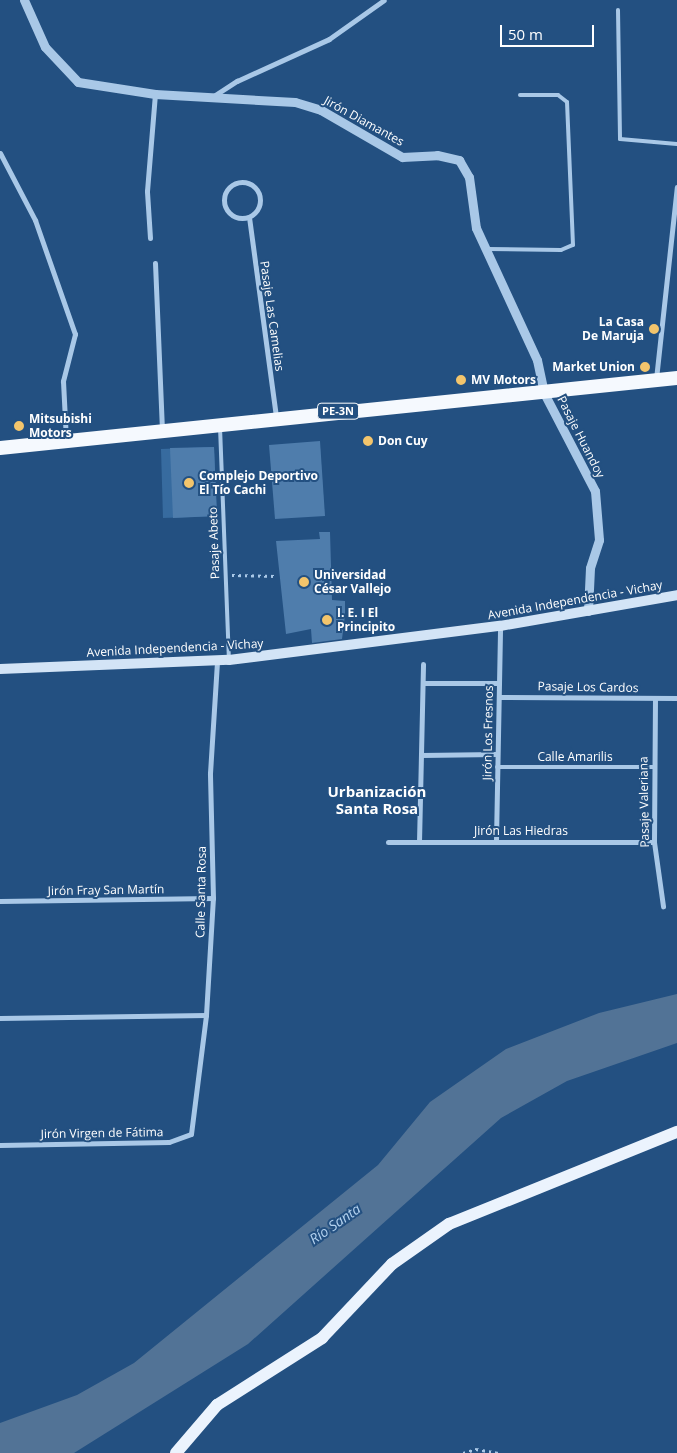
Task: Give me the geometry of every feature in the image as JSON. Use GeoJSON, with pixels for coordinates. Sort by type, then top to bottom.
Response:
{"type":"FeatureCollection","features":[{"type":"Feature","properties":{"kind":"highway","name":"PE-3N"},"geometry":{"type":"LineString","coordinates":[[0,448],[276,417],[544,393],[656,380],[676,381]]}},
{"type":"Feature","properties":{"kind":"main road","name":"Avenida Independencia - Vichay"},"geometry":{"type":"LineString","coordinates":[[0,669],[229,660],[500,626],[677,595]]}},
{"type":"Feature","properties":{"kind":"main road"},"geometry":{"type":"LineString","coordinates":[[176,1453],[217,1405],[322,1338],[392,1264],[448,1224],[677,1132]]}},
{"type":"Feature","properties":{"kind":"street","name":"Jirón Diamantes"},"geometry":{"type":"LineString","coordinates":[[24,0],[45,47],[78,82],[155,94],[295,102],[321,110],[402,157],[437,155],[459,160],[469,177],[476,228],[537,360],[544,393]]}},
{"type":"Feature","properties":{"kind":"street"},"geometry":{"type":"LineString","coordinates":[[212,97],[236,81],[329,39],[384,0]]}},
{"type":"Feature","properties":{"kind":"street"},"geometry":{"type":"LineString","coordinates":[[150,238],[147,191],[155,94]]}},
{"type":"Feature","properties":{"kind":"street"},"geometry":{"type":"LineString","coordinates":[[0,154],[35,220],[75,334],[63,381],[66,441]]}},
{"type":"Feature","properties":{"kind":"street","name":"Pasaje Las Camelias"},"geometry":{"type":"LineString","coordinates":[[235,183],[248,183],[257,190],[258,209],[249,217],[238,218],[225,207],[226,190],[235,183]]}},
{"type":"Feature","properties":{"kind":"street"},"geometry":{"type":"LineString","coordinates":[[656,380],[677,187]]}},
{"type":"Feature","properties":{"kind":"street","name":"Pasaje Las Camelias"},"geometry":{"type":"LineString","coordinates":[[249,217],[276,417]]}},
{"type":"Feature","properties":{"kind":"street"},"geometry":{"type":"LineString","coordinates":[[155,263],[162,430]]}},
{"type":"Feature","properties":{"kind":"street","name":"Pasaje Huandoy"},"geometry":{"type":"LineString","coordinates":[[544,393],[585,467],[597,502],[599,544],[590,568],[588,611]]}},
{"type":"Feature","properties":{"kind":"street","name":"Jirón Los Fresnos"},"geometry":{"type":"LineString","coordinates":[[496,840],[500,626]]}},
{"type":"Feature","properties":{"kind":"street","name":"Calle Santa Rosa"},"geometry":{"type":"LineString","coordinates":[[196,1123],[206,1014],[212,898],[210,774],[217,661]]}},
{"type":"Feature","properties":{"kind":"street"},"geometry":{"type":"LineString","coordinates":[[419,842],[423,664]]}},
{"type":"Feature","properties":{"kind":"street"},"geometry":{"type":"LineString","coordinates":[[422,683],[499,683]]}},
{"type":"Feature","properties":{"kind":"street","name":"Pasaje Los Cardos"},"geometry":{"type":"LineString","coordinates":[[499,696],[677,698]]}},
{"type":"Feature","properties":{"kind":"street","name":"Pasaje Valeriana"},"geometry":{"type":"LineString","coordinates":[[655,698],[652,767],[654,842],[663,906]]}},
{"type":"Feature","properties":{"kind":"street"},"geometry":{"type":"LineString","coordinates":[[422,754],[497,754]]}},
{"type":"Feature","properties":{"kind":"street","name":"Jirón Las Hiedras"},"geometry":{"type":"LineString","coordinates":[[388,842],[496,840],[654,842]]}},
{"type":"Feature","properties":{"kind":"street","name":"Jirón Fray San Martín"},"geometry":{"type":"LineString","coordinates":[[0,901],[212,898]]}},
{"type":"Feature","properties":{"kind":"street"},"geometry":{"type":"LineString","coordinates":[[0,1018],[206,1014]]}},
{"type":"Feature","properties":{"kind":"street","name":"Jirón Virgen de Fátima"},"geometry":{"type":"LineString","coordinates":[[0,1146],[182,1141],[196,1123]]}},
{"type":"Feature","properties":{"kind":"lane"},"geometry":{"type":"LineString","coordinates":[[618,10],[620,139],[677,144]]}},
{"type":"Feature","properties":{"kind":"lane"},"geometry":{"type":"LineString","coordinates":[[485,249],[561,250],[573,245],[567,102],[558,95],[520,95]]}},
{"type":"Feature","properties":{"kind":"lane","name":"Pasaje Abeto"},"geometry":{"type":"LineString","coordinates":[[220,424],[229,660]]}},
{"type":"Feature","properties":{"kind":"lane","name":"Calle Amarilis"},"geometry":{"type":"LineString","coordinates":[[497,767],[652,767]]}},
{"type":"Feature","properties":{"kind":"path"},"geometry":{"type":"LineString","coordinates":[[226,575],[276,576]]}},
{"type":"Feature","properties":{"kind":"path"},"geometry":{"type":"LineString","coordinates":[[463,1453],[476,1448],[499,1453]]}},
{"type":"Feature","properties":{"kind":"shaded area","name":"Complejo Deportivo El Tío Cachi"},"geometry":{"type":"Polygon","coordinates":[[[214,447],[217,516],[163,518],[161,449],[214,447]]]}},
{"type":"Feature","properties":{"kind":"water","name":"Río Santa"},"geometry":{"type":"Polygon","coordinates":[[[677,994],[677,1043],[567,1081],[501,1118],[248,1344],[74,1453],[0,1453],[0,1423],[77,1395],[134,1363],[378,1165],[430,1102],[506,1049],[599,1013],[677,994]]]}},
{"type":"Feature","properties":{"kind":"building"},"geometry":{"type":"Polygon","coordinates":[[[320,441],[325,516],[275,519],[269,445],[320,441]]]}},
{"type":"Feature","properties":{"kind":"building","name":"Complejo Deportivo El Tío Cachi"},"geometry":{"type":"Polygon","coordinates":[[[214,447],[217,516],[173,518],[170,448],[214,447]]]}},
{"type":"Feature","properties":{"kind":"building"},"geometry":{"type":"Polygon","coordinates":[[[319,532],[330,532],[332,600],[345,601],[345,615],[342,639],[312,643],[311,629],[286,634],[276,541],[320,539],[319,532]]]}},
{"type":"Feature","properties":{"kind":"place","name":"La Casa De Maruja"},"geometry":{"type":"Point","coordinates":[654,329]}},
{"type":"Feature","properties":{"kind":"place","name":"Market Union"},"geometry":{"type":"Point","coordinates":[645,367]}},
{"type":"Feature","properties":{"kind":"place","name":"MV Motors"},"geometry":{"type":"Point","coordinates":[461,380]}},
{"type":"Feature","properties":{"kind":"place","name":"Mitsubishi Motors"},"geometry":{"type":"Point","coordinates":[19,426]}},
{"type":"Feature","properties":{"kind":"place","name":"Don Cuy"},"geometry":{"type":"Point","coordinates":[368,441]}},
{"type":"Feature","properties":{"kind":"place","name":"Complejo Deportivo El Tío Cachi"},"geometry":{"type":"Point","coordinates":[189,483]}},
{"type":"Feature","properties":{"kind":"place","name":"Universidad César Vallejo"},"geometry":{"type":"Point","coordinates":[304,582]}},
{"type":"Feature","properties":{"kind":"place","name":"I. E. I El Principito"},"geometry":{"type":"Point","coordinates":[327,620]}},
{"type":"Feature","properties":{"kind":"district","name":"Urbanización Santa Rosa"},"geometry":{"type":"Point","coordinates":[377,800]}}]}
